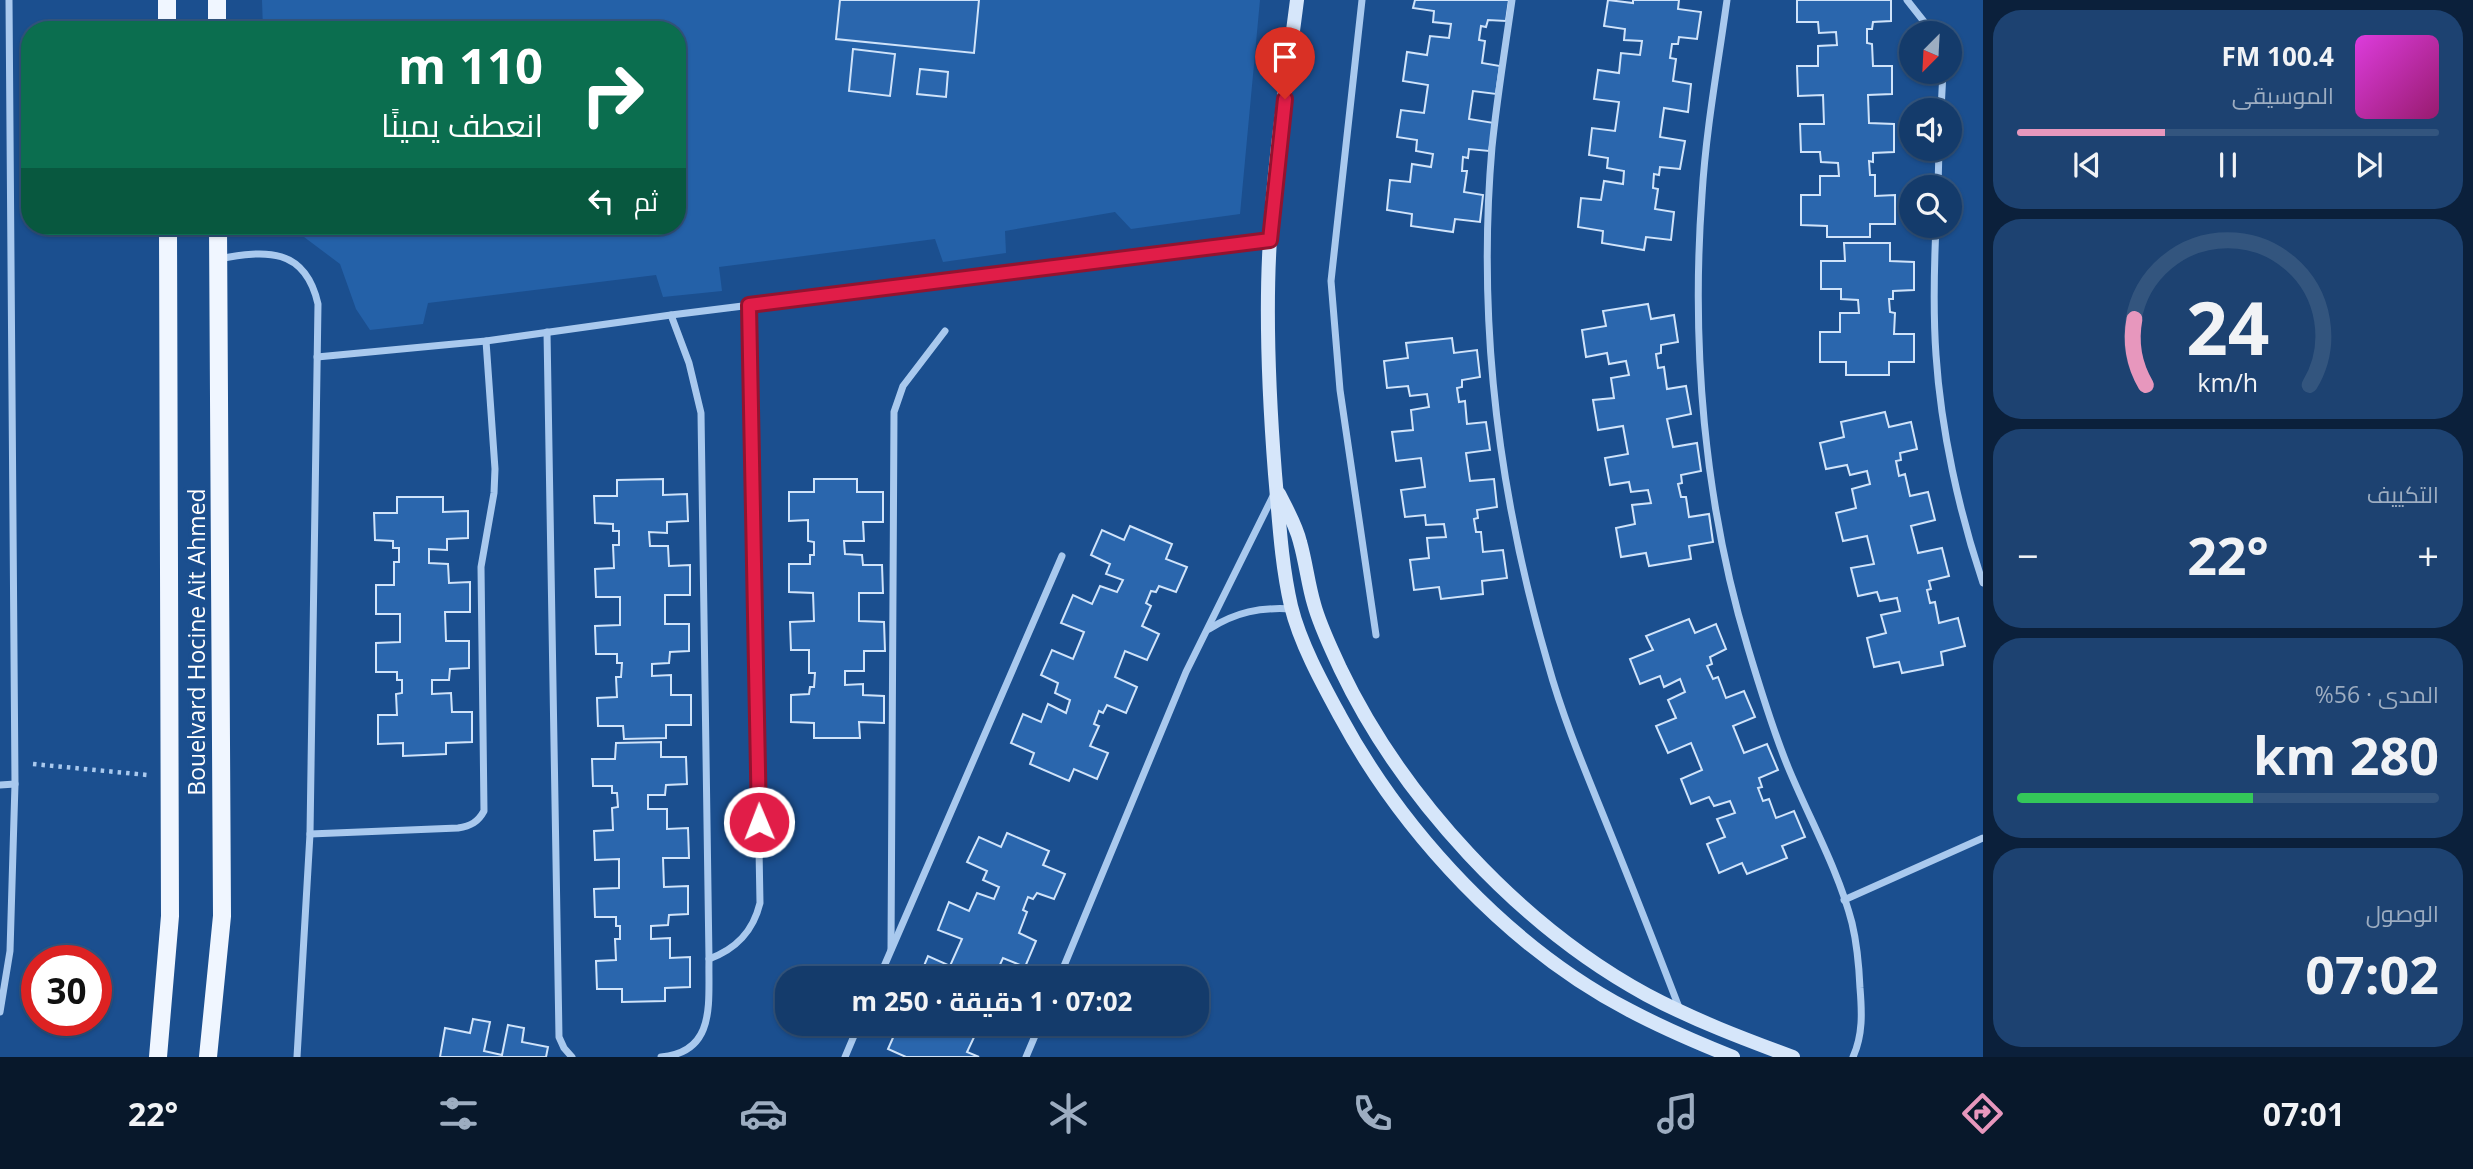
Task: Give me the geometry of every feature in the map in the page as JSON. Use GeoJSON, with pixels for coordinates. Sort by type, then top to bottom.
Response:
{"type":"FeatureCollection","features":[{"type":"Feature","properties":{"kind":"main road"},"geometry":{"type":"LineString","coordinates":[[167,0],[167,21]]}},
{"type":"Feature","properties":{"kind":"main road"},"geometry":{"type":"LineString","coordinates":[[217,0],[217,21]]}},
{"type":"Feature","properties":{"kind":"main road"},"geometry":{"type":"LineString","coordinates":[[158,1057],[170,916],[168,235]]}},
{"type":"Feature","properties":{"kind":"main road","name":"Bouelvard Hocine Ait Ahmed"},"geometry":{"type":"LineString","coordinates":[[208,1057],[222,916],[218,235]]}},
{"type":"Feature","properties":{"kind":"street"},"geometry":{"type":"LineString","coordinates":[[0,1012],[10,951],[15,784],[9,0]]}},
{"type":"Feature","properties":{"kind":"street"},"geometry":{"type":"LineString","coordinates":[[1297,0],[1270,240],[1270,367],[1278,526],[1292,608],[1320,679],[1356,746],[1399,809],[1448,867],[1503,921],[1562,968],[1627,1009],[1733,1057]]}},
{"type":"Feature","properties":{"kind":"street"},"geometry":{"type":"LineString","coordinates":[[1363,0],[1331,281],[1340,390],[1376,635]]}},
{"type":"Feature","properties":{"kind":"street"},"geometry":{"type":"LineString","coordinates":[[1512,0],[1492,146],[1488,234],[1489,321],[1496,409],[1508,496],[1525,582],[1548,666],[1576,750],[1680,1010]]}},
{"type":"Feature","properties":{"kind":"street"},"geometry":{"type":"LineString","coordinates":[[1727,0],[1708,129],[1698,258],[1702,388],[1708,452],[1728,568],[1747,643],[1788,766],[1852,923],[1861,1001],[1861,1040],[1853,1057]]}},
{"type":"Feature","properties":{"kind":"street"},"geometry":{"type":"LineString","coordinates":[[1907,0],[1924,21]]}},
{"type":"Feature","properties":{"kind":"street"},"geometry":{"type":"LineString","coordinates":[[0,65],[10,64]]}},
{"type":"Feature","properties":{"kind":"street"},"geometry":{"type":"LineString","coordinates":[[1936,238],[1934,306],[1942,408],[1954,471],[1983,583]]}},
{"type":"Feature","properties":{"kind":"street"},"geometry":{"type":"LineString","coordinates":[[317,357],[486,341],[671,315],[1270,240]]}},
{"type":"Feature","properties":{"kind":"street"},"geometry":{"type":"LineString","coordinates":[[218,259],[265,252],[281,255],[301,269],[314,289],[318,304],[310,834],[297,1057]]}},
{"type":"Feature","properties":{"kind":"street"},"geometry":{"type":"LineString","coordinates":[[709,960],[727,951],[743,938],[757,916],[760,903],[749,305]]}},
{"type":"Feature","properties":{"kind":"street"},"geometry":{"type":"LineString","coordinates":[[661,1057],[673,1056],[688,1049],[700,1038],[707,1023],[709,960],[701,413],[689,363],[671,315]]}},
{"type":"Feature","properties":{"kind":"street"},"geometry":{"type":"LineString","coordinates":[[891,949],[894,412],[903,386],[945,331]]}},
{"type":"Feature","properties":{"kind":"street"},"geometry":{"type":"LineString","coordinates":[[547,332],[559,1037],[572,1057]]}},
{"type":"Feature","properties":{"kind":"street"},"geometry":{"type":"LineString","coordinates":[[310,834],[469,827],[479,820],[485,811],[481,567],[494,493],[495,469],[486,341]]}},
{"type":"Feature","properties":{"kind":"street"},"geometry":{"type":"LineString","coordinates":[[1277,490],[1297,532],[1314,606],[1341,669],[1377,735],[1419,797],[1468,854],[1523,907],[1583,954],[1646,994],[1704,1022],[1793,1057]]}},
{"type":"Feature","properties":{"kind":"street"},"geometry":{"type":"LineString","coordinates":[[1064,966],[1186,672],[1277,490]]}},
{"type":"Feature","properties":{"kind":"street"},"geometry":{"type":"LineString","coordinates":[[884,966],[1062,555]]}},
{"type":"Feature","properties":{"kind":"street"},"geometry":{"type":"LineString","coordinates":[[1208,630],[1226,618],[1247,610],[1292,608]]}},
{"type":"Feature","properties":{"kind":"street"},"geometry":{"type":"LineString","coordinates":[[0,785],[15,784]]}},
{"type":"Feature","properties":{"kind":"street"},"geometry":{"type":"LineString","coordinates":[[1844,900],[1983,838]]}},
{"type":"Feature","properties":{"kind":"street"},"geometry":{"type":"LineString","coordinates":[[845,1057],[854,1036]]}},
{"type":"Feature","properties":{"kind":"street"},"geometry":{"type":"LineString","coordinates":[[1026,1057],[1035,1036]]}},
{"type":"Feature","properties":{"kind":"path"},"geometry":{"type":"LineString","coordinates":[[15,762],[170,777]]}},
{"type":"Feature","properties":{"kind":"shaded area"},"geometry":{"type":"Polygon","coordinates":[[[262,0],[1260,0],[1240,214],[1131,229],[1115,212],[1005,231],[1006,253],[943,262],[935,239],[719,267],[722,291],[663,297],[656,275],[428,303],[423,324],[370,330],[356,309],[340,264],[301,235],[686,235],[686,21],[263,21],[262,0]]]}},
{"type":"Feature","properties":{"kind":"building"},"geometry":{"type":"Polygon","coordinates":[[[840,0],[979,0],[974,53],[836,39],[840,0]]]}},
{"type":"Feature","properties":{"kind":"building"},"geometry":{"type":"Polygon","coordinates":[[[1415,0],[1509,0],[1506,21],[1488,20],[1486,27],[1481,26],[1479,40],[1485,41],[1482,63],[1500,66],[1496,94],[1473,91],[1469,119],[1494,123],[1489,151],[1469,149],[1468,158],[1463,157],[1462,171],[1467,171],[1464,192],[1483,195],[1480,222],[1455,219],[1453,232],[1411,226],[1412,214],[1387,210],[1390,180],[1410,182],[1412,164],[1431,167],[1433,154],[1416,151],[1417,140],[1397,137],[1401,110],[1424,113],[1428,85],[1403,81],[1407,52],[1427,55],[1430,36],[1449,38],[1451,24],[1433,22],[1434,11],[1413,8],[1415,0]]]}},
{"type":"Feature","properties":{"kind":"building"},"geometry":{"type":"Polygon","coordinates":[[[1608,0],[1633,3],[1633,0],[1679,0],[1678,9],[1701,12],[1697,39],[1679,37],[1678,44],[1672,44],[1670,58],[1676,59],[1673,81],[1691,84],[1688,112],[1664,108],[1660,137],[1685,141],[1680,169],[1660,167],[1659,175],[1654,174],[1653,188],[1658,189],[1655,209],[1674,212],[1671,240],[1646,237],[1644,250],[1602,243],[1603,231],[1578,227],[1581,198],[1601,200],[1604,181],[1623,184],[1624,171],[1607,168],[1608,158],[1589,155],[1592,128],[1615,131],[1619,102],[1594,99],[1598,70],[1619,73],[1621,53],[1640,55],[1642,41],[1624,40],[1625,29],[1604,26],[1608,0]]]}},
{"type":"Feature","properties":{"kind":"building"},"geometry":{"type":"Polygon","coordinates":[[[1797,0],[1891,0],[1891,21],[1873,22],[1872,29],[1867,29],[1867,43],[1872,44],[1873,66],[1892,66],[1892,94],[1868,95],[1869,123],[1894,124],[1894,152],[1873,153],[1873,162],[1869,161],[1870,175],[1875,175],[1875,196],[1895,195],[1895,224],[1870,224],[1870,237],[1827,237],[1827,226],[1801,225],[1801,195],[1820,195],[1820,176],[1839,176],[1838,163],[1821,162],[1820,152],[1801,152],[1800,124],[1824,124],[1823,95],[1798,96],[1797,66],[1818,66],[1818,46],[1837,45],[1836,32],[1819,33],[1818,22],[1797,22],[1797,0]]]}},
{"type":"Feature","properties":{"kind":"building"},"geometry":{"type":"Polygon","coordinates":[[[853,49],[895,54],[890,96],[849,91],[853,49]]]}},
{"type":"Feature","properties":{"kind":"building"},"geometry":{"type":"Polygon","coordinates":[[[920,69],[948,72],[946,97],[917,94],[920,69]]]}},
{"type":"Feature","properties":{"kind":"building"},"geometry":{"type":"Polygon","coordinates":[[[1844,243],[1890,243],[1890,261],[1914,262],[1914,290],[1893,291],[1893,299],[1889,299],[1890,312],[1895,313],[1894,334],[1914,334],[1914,362],[1889,362],[1889,375],[1846,375],[1846,362],[1820,362],[1820,332],[1840,332],[1840,313],[1859,313],[1858,300],[1841,299],[1841,289],[1821,289],[1821,261],[1845,261],[1844,243]]]}},
{"type":"Feature","properties":{"kind":"building"},"geometry":{"type":"Polygon","coordinates":[[[1648,304],[1651,319],[1674,315],[1678,342],[1661,345],[1661,353],[1656,354],[1658,368],[1664,367],[1667,389],[1686,386],[1691,414],[1667,419],[1673,447],[1697,443],[1701,471],[1681,475],[1682,483],[1678,484],[1681,497],[1686,497],[1689,517],[1709,514],[1713,542],[1689,546],[1691,559],[1649,566],[1646,553],[1621,557],[1616,528],[1635,524],[1632,505],[1651,503],[1648,490],[1631,492],[1629,482],[1610,485],[1605,458],[1628,454],[1623,426],[1598,430],[1593,400],[1614,398],[1611,378],[1629,375],[1626,361],[1609,364],[1607,353],[1586,357],[1582,330],[1606,326],[1603,311],[1648,304]]]}},
{"type":"Feature","properties":{"kind":"building"},"geometry":{"type":"Polygon","coordinates":[[[1452,338],[1454,353],[1477,350],[1480,377],[1462,380],[1462,387],[1457,388],[1459,402],[1465,401],[1467,424],[1486,422],[1490,450],[1466,453],[1470,481],[1494,479],[1497,507],[1477,510],[1478,518],[1474,519],[1476,532],[1481,532],[1483,552],[1503,550],[1507,578],[1482,581],[1483,594],[1441,599],[1439,587],[1414,590],[1410,560],[1429,558],[1427,538],[1446,537],[1444,524],[1426,525],[1425,515],[1405,517],[1401,490],[1425,487],[1421,458],[1396,461],[1392,432],[1413,430],[1411,410],[1429,407],[1427,394],[1410,396],[1408,386],[1387,388],[1384,361],[1408,358],[1406,343],[1452,338]]]}},
{"type":"Feature","properties":{"kind":"building"},"geometry":{"type":"Polygon","coordinates":[[[1885,412],[1889,427],[1911,422],[1917,449],[1900,453],[1901,460],[1896,461],[1899,476],[1905,474],[1910,496],[1928,492],[1935,520],[1911,526],[1918,553],[1942,548],[1949,576],[1929,581],[1931,589],[1927,590],[1930,603],[1935,602],[1939,623],[1958,618],[1965,646],[1941,652],[1943,665],[1902,673],[1899,662],[1874,667],[1867,638],[1886,633],[1881,615],[1900,611],[1897,598],[1880,601],[1877,592],[1858,596],[1851,568],[1874,564],[1867,536],[1843,541],[1836,513],[1856,508],[1852,489],[1870,484],[1867,471],[1850,475],[1847,465],[1826,469],[1820,443],[1844,437],[1841,422],[1885,412]]]}},
{"type":"Feature","properties":{"kind":"building"},"geometry":{"type":"Polygon","coordinates":[[[663,479],[663,495],[687,494],[688,521],[667,522],[667,533],[649,532],[650,546],[668,546],[669,566],[690,565],[690,595],[665,595],[665,624],[689,624],[689,651],[670,652],[669,663],[652,664],[652,676],[671,675],[671,695],[691,695],[691,725],[666,725],[666,738],[624,739],[623,726],[598,726],[597,698],[617,697],[616,677],[621,677],[622,663],[617,663],[617,654],[596,654],[595,626],[620,625],[620,597],[596,597],[595,569],[614,568],[613,545],[619,545],[619,531],[613,531],[613,524],[595,523],[594,496],[617,496],[617,480],[663,479]]]}},
{"type":"Feature","properties":{"kind":"building"},"geometry":{"type":"Polygon","coordinates":[[[814,479],[857,479],[857,492],[883,492],[883,522],[863,522],[864,541],[844,541],[845,554],[862,555],[863,565],[882,565],[883,593],[859,593],[859,621],[884,622],[885,651],[864,651],[864,671],[845,671],[845,685],[863,684],[863,695],[884,696],[884,723],[859,722],[860,738],[814,738],[814,723],[791,722],[791,695],[809,694],[810,687],[814,687],[815,673],[809,673],[809,650],[791,650],[790,622],[814,621],[813,593],[789,592],[789,564],[810,564],[810,555],[814,555],[814,542],[808,541],[808,520],[789,521],[789,492],[814,492],[814,479]]]}},
{"type":"Feature","properties":{"kind":"building"},"geometry":{"type":"Polygon","coordinates":[[[397,497],[443,497],[443,512],[468,511],[468,538],[447,539],[447,550],[429,549],[429,563],[448,564],[449,583],[470,582],[470,612],[445,612],[446,641],[469,641],[469,668],[450,669],[449,680],[432,680],[432,694],[451,693],[452,712],[472,712],[472,742],[446,743],[446,754],[403,756],[403,743],[378,744],[378,715],[397,715],[396,694],[402,693],[402,680],[397,680],[397,672],[376,672],[376,643],[400,642],[400,614],[376,614],[376,585],[394,585],[394,562],[399,562],[399,548],[393,548],[393,541],[375,540],[374,513],[397,513],[397,497]]]}},
{"type":"Feature","properties":{"kind":"building"},"geometry":{"type":"Polygon","coordinates":[[[1130,526],[1172,544],[1166,559],[1187,567],[1176,592],[1159,586],[1156,592],[1151,591],[1146,603],[1151,606],[1142,626],[1159,634],[1147,660],[1125,651],[1115,677],[1137,687],[1126,713],[1107,705],[1103,713],[1099,711],[1094,724],[1099,726],[1090,746],[1108,753],[1097,779],[1074,769],[1069,781],[1030,764],[1034,753],[1011,743],[1023,714],[1041,722],[1048,704],[1066,713],[1070,700],[1055,693],[1058,683],[1041,675],[1052,650],[1073,659],[1084,632],[1061,623],[1073,595],[1092,604],[1100,586],[1117,592],[1123,580],[1106,574],[1110,564],[1091,555],[1102,530],[1124,540],[1130,526]]]}},
{"type":"Feature","properties":{"kind":"building"},"geometry":{"type":"Polygon","coordinates":[[[1689,619],[1695,633],[1716,624],[1726,649],[1710,657],[1712,664],[1707,666],[1713,679],[1718,677],[1726,698],[1744,691],[1755,717],[1733,726],[1744,753],[1767,744],[1778,770],[1759,778],[1762,787],[1758,788],[1763,801],[1769,799],[1776,818],[1794,811],[1805,837],[1782,846],[1787,858],[1747,874],[1742,863],[1719,873],[1707,844],[1725,837],[1717,819],[1735,813],[1730,801],[1714,806],[1709,797],[1691,804],[1681,779],[1702,770],[1691,743],[1668,753],[1656,726],[1676,718],[1668,700],[1685,692],[1680,679],[1664,687],[1660,676],[1640,684],[1630,659],[1653,650],[1646,636],[1689,619]]]}},
{"type":"Feature","properties":{"kind":"building"},"geometry":{"type":"Polygon","coordinates":[[[661,742],[661,757],[686,757],[687,784],[666,785],[665,795],[648,795],[648,809],[667,809],[667,829],[688,828],[689,858],[663,858],[664,887],[688,886],[688,914],[669,915],[668,925],[651,926],[651,939],[670,938],[670,958],[690,957],[690,987],[665,988],[665,1001],[622,1002],[622,989],[597,989],[596,961],[616,960],[615,939],[620,939],[620,926],[616,926],[616,917],[595,917],[594,889],[619,888],[619,859],[595,860],[594,831],[613,830],[612,808],[618,807],[617,793],[612,793],[612,786],[593,786],[592,759],[615,759],[616,743],[661,742]]]}},
{"type":"Feature","properties":{"kind":"building"},"geometry":{"type":"Polygon","coordinates":[[[1007,833],[1049,851],[1043,865],[1065,874],[1054,899],[1037,893],[1033,899],[1028,897],[1023,910],[1027,912],[1019,933],[1036,941],[1025,966],[1003,958],[999,966],[950,966],[962,939],[938,930],[949,902],[969,911],[977,893],[994,899],[999,887],[983,880],[987,871],[967,862],[979,837],[1001,847],[1007,833]]]}},
{"type":"Feature","properties":{"kind":"building"},"geometry":{"type":"Polygon","coordinates":[[[928,956],[950,966],[924,966],[928,956]]]}},
{"type":"Feature","properties":{"kind":"building"},"geometry":{"type":"Polygon","coordinates":[[[473,1019],[490,1022],[484,1051],[502,1055],[508,1025],[524,1028],[522,1042],[548,1047],[546,1057],[440,1057],[445,1028],[470,1033],[473,1019]]]}},
{"type":"Feature","properties":{"kind":"building"},"geometry":{"type":"Polygon","coordinates":[[[894,1036],[975,1036],[967,1052],[979,1057],[906,1057],[888,1049],[894,1036]]]}},
{"type":"Feature","properties":{"kind":"route"},"geometry":{"type":"LineString","coordinates":[[759,822],[749,305],[1270,240],[1285,99]]}}]}
